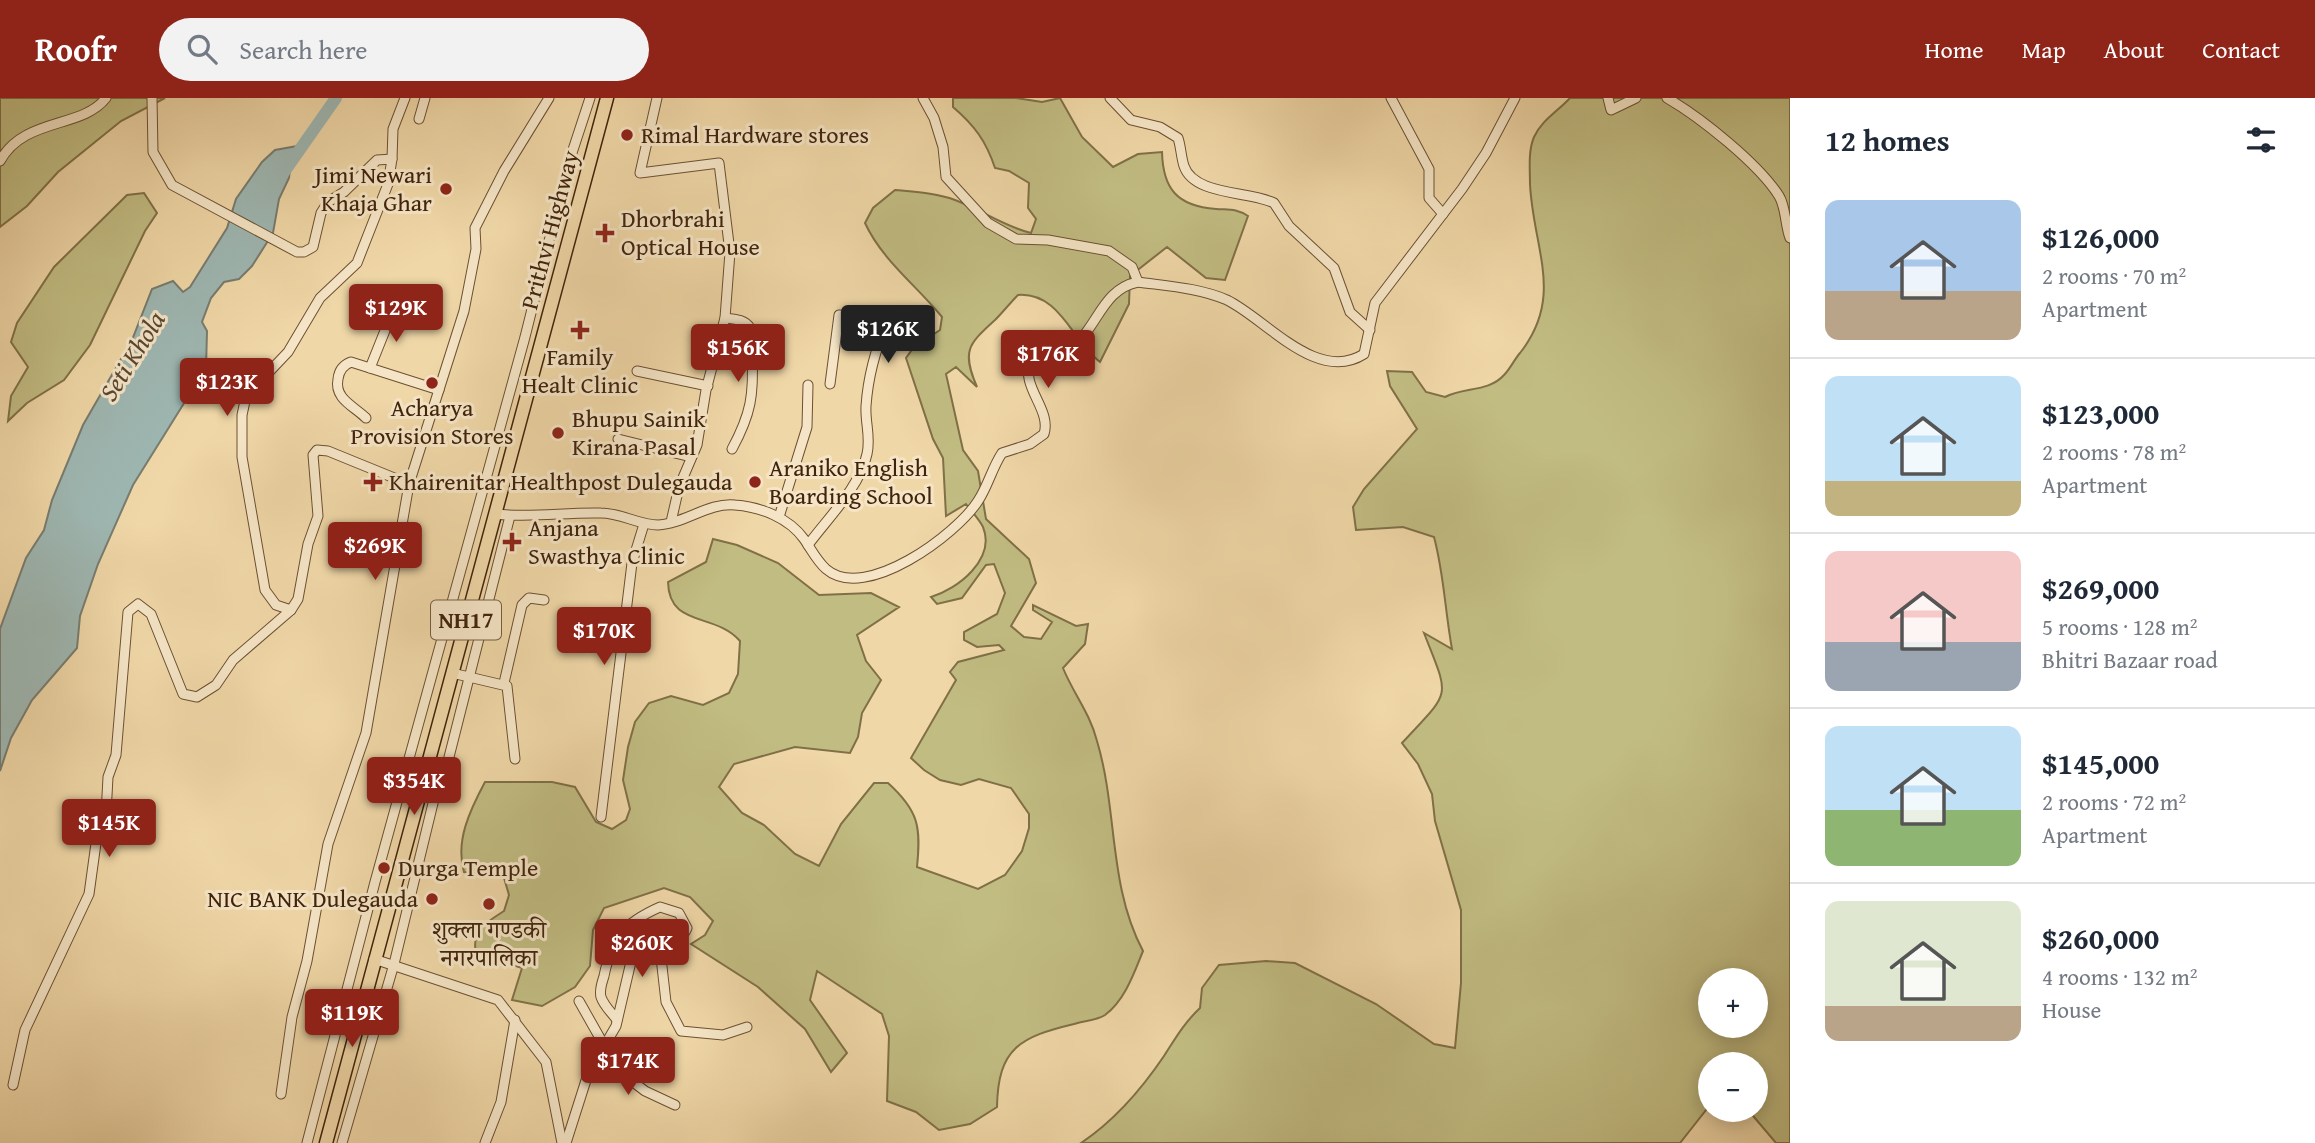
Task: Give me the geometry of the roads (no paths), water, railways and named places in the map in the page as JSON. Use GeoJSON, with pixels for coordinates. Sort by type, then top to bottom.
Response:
{"type":"FeatureCollection","features":[{"type":"Feature","properties":{"kind":"highway","name":"Prithvi Highway"},"geometry":{"type":"LineString","coordinates":[[328,1138],[607,98]]}},
{"type":"Feature","properties":{"kind":"street"},"geometry":{"type":"LineString","coordinates":[[152,98],[153,152],[158,165],[172,185],[286,248],[304,253],[313,247],[321,213],[328,202],[344,192],[377,160],[392,159]]}},
{"type":"Feature","properties":{"kind":"street"},"geometry":{"type":"LineString","coordinates":[[291,610],[276,605],[265,590],[242,457],[243,408],[249,393],[288,352],[320,298],[357,263],[388,184],[393,129],[405,98]]}},
{"type":"Feature","properties":{"kind":"street"},"geometry":{"type":"LineString","coordinates":[[419,119],[425,98]]}},
{"type":"Feature","properties":{"kind":"street"},"geometry":{"type":"LineString","coordinates":[[281,1094],[292,1017],[307,961],[328,844],[366,733],[409,484],[464,311],[476,249],[475,228],[504,171],[549,98]]}},
{"type":"Feature","properties":{"kind":"street"},"geometry":{"type":"LineString","coordinates":[[307,1143],[375,882],[528,325],[568,164],[590,98]]}},
{"type":"Feature","properties":{"kind":"street"},"geometry":{"type":"LineString","coordinates":[[657,98],[640,173],[719,163],[730,252],[725,318],[700,432],[679,487],[671,522]]}},
{"type":"Feature","properties":{"kind":"street"},"geometry":{"type":"LineString","coordinates":[[923,98],[934,118],[943,147],[946,177],[988,223],[1016,239],[1048,240],[1109,251],[1132,267],[1138,282]]}},
{"type":"Feature","properties":{"kind":"street"},"geometry":{"type":"LineString","coordinates":[[1110,98],[1131,120],[1160,127],[1178,138],[1184,167],[1193,179],[1213,188],[1274,203],[1289,226],[1334,268],[1350,312],[1370,330]]}},
{"type":"Feature","properties":{"kind":"street"},"geometry":{"type":"LineString","coordinates":[[1391,98],[1429,169],[1429,198],[1443,214]]}},
{"type":"Feature","properties":{"kind":"street"},"geometry":{"type":"LineString","coordinates":[[495,514],[510,516],[602,513],[645,524],[671,522],[734,504],[761,509],[779,517],[808,545],[828,571],[862,580],[899,566],[951,529],[977,502],[1002,453],[1030,444],[1044,434],[1043,419],[1028,377],[1031,360],[1037,355],[1073,345],[1080,340],[1115,291],[1138,282],[1209,293],[1229,301],[1265,323],[1293,348],[1322,359],[1348,362],[1357,359],[1368,346],[1375,303],[1486,153],[1515,98]]}},
{"type":"Feature","properties":{"kind":"street"},"geometry":{"type":"LineString","coordinates":[[1608,98],[1611,110],[1636,98]]}},
{"type":"Feature","properties":{"kind":"street"},"geometry":{"type":"LineString","coordinates":[[1667,98],[1710,129],[1781,197],[1790,238]]}},
{"type":"Feature","properties":{"kind":"street"},"geometry":{"type":"LineString","coordinates":[[0,161],[32,132],[66,118],[86,115],[104,99]]}},
{"type":"Feature","properties":{"kind":"street"},"geometry":{"type":"LineString","coordinates":[[370,368],[394,309]]}},
{"type":"Feature","properties":{"kind":"street"},"geometry":{"type":"LineString","coordinates":[[808,545],[852,485],[866,457],[870,433],[866,408],[876,348],[887,322],[839,315],[830,384]]}},
{"type":"Feature","properties":{"kind":"street"},"geometry":{"type":"LineString","coordinates":[[725,318],[744,321],[750,328],[753,399],[749,417],[732,449]]}},
{"type":"Feature","properties":{"kind":"street"},"geometry":{"type":"LineString","coordinates":[[366,418],[345,402],[337,383],[340,370],[345,364],[351,362],[439,390]]}},
{"type":"Feature","properties":{"kind":"street"},"geometry":{"type":"LineString","coordinates":[[637,371],[708,386]]}},
{"type":"Feature","properties":{"kind":"street"},"geometry":{"type":"LineString","coordinates":[[779,517],[807,427],[808,385]]}},
{"type":"Feature","properties":{"kind":"street"},"geometry":{"type":"LineString","coordinates":[[618,439],[691,457]]}},
{"type":"Feature","properties":{"kind":"street"},"geometry":{"type":"LineString","coordinates":[[13,1085],[25,1030],[89,894],[97,836],[106,814],[108,777],[116,755],[128,612],[138,604],[151,614],[183,694],[197,697],[216,685],[233,660],[291,610],[298,599],[308,544],[318,516],[313,455],[317,450],[328,451],[409,484]]}},
{"type":"Feature","properties":{"kind":"street"},"geometry":{"type":"LineString","coordinates":[[342,1143],[394,964],[510,516]]}},
{"type":"Feature","properties":{"kind":"street"},"geometry":{"type":"LineString","coordinates":[[601,817],[632,562],[645,524]]}},
{"type":"Feature","properties":{"kind":"street"},"geometry":{"type":"LineString","coordinates":[[515,759],[509,692],[504,683],[522,605],[529,598],[544,600]]}},
{"type":"Feature","properties":{"kind":"street"},"geometry":{"type":"LineString","coordinates":[[452,673],[504,683]]}},
{"type":"Feature","properties":{"kind":"street"},"geometry":{"type":"LineString","coordinates":[[617,1020],[602,1001],[600,993],[611,947],[618,934],[644,914],[660,907],[679,912],[687,928],[685,932],[658,938]]}},
{"type":"Feature","properties":{"kind":"street"},"geometry":{"type":"LineString","coordinates":[[564,1143],[580,1092],[617,1020],[638,942],[653,934],[658,938],[666,1002],[681,1031],[723,1035],[747,1027]]}},
{"type":"Feature","properties":{"kind":"street"},"geometry":{"type":"LineString","coordinates":[[374,959],[498,1000],[546,1062],[564,1143]]}},
{"type":"Feature","properties":{"kind":"street"},"geometry":{"type":"LineString","coordinates":[[579,1001],[605,1047]]}},
{"type":"Feature","properties":{"kind":"street"},"geometry":{"type":"LineString","coordinates":[[485,1143],[500,1102],[515,1020]]}},
{"type":"Feature","properties":{"kind":"street"},"geometry":{"type":"LineString","coordinates":[[599,1056],[645,1091],[675,1105]]}},
{"type":"Feature","properties":{"kind":"street"},"geometry":{"type":"LineString","coordinates":[[311,1127],[328,1138]]}},
{"type":"Feature","properties":{"kind":"water"},"geometry":{"type":"Polygon","coordinates":[[[303,145],[291,161],[289,178],[279,199],[273,233],[252,266],[239,279],[224,282],[211,298],[202,322],[207,331],[206,368],[133,485],[98,564],[80,616],[77,648],[32,700],[11,738],[0,771],[0,629],[26,558],[44,530],[52,500],[83,425],[132,340],[152,289],[173,281],[183,292],[190,287],[227,228],[236,199],[262,162],[275,150],[303,145]]]}},
{"type":"Feature","properties":{"kind":"waterway","name":"Seti Khola"},"geometry":{"type":"LineString","coordinates":[[282,175],[336,98]]}},
{"type":"Feature","properties":{"kind":"place","name":"Rimal Hardware stores"},"geometry":{"type":"Point","coordinates":[627,135]}},
{"type":"Feature","properties":{"kind":"place","name":"Jimi Newari Khaja Ghar"},"geometry":{"type":"Point","coordinates":[446,189]}},
{"type":"Feature","properties":{"kind":"place","name":"Dhorbrahi Optical House"},"geometry":{"type":"Point","coordinates":[605,233]}},
{"type":"Feature","properties":{"kind":"place","name":"Family Healt Clinic"},"geometry":{"type":"Point","coordinates":[580,330]}},
{"type":"Feature","properties":{"kind":"place","name":"Acharya Provision Stores"},"geometry":{"type":"Point","coordinates":[432,383]}},
{"type":"Feature","properties":{"kind":"place","name":"Bhupu Sainik Kirana Pasal"},"geometry":{"type":"Point","coordinates":[558,433]}},
{"type":"Feature","properties":{"kind":"place","name":"Khairenitar Healthpost Dulegauda"},"geometry":{"type":"Point","coordinates":[373,482]}},
{"type":"Feature","properties":{"kind":"place","name":"Araniko English Boarding School"},"geometry":{"type":"Point","coordinates":[755,482]}},
{"type":"Feature","properties":{"kind":"place","name":"Anjana Swasthya Clinic"},"geometry":{"type":"Point","coordinates":[512,542]}},
{"type":"Feature","properties":{"kind":"place","name":"Durga Temple"},"geometry":{"type":"Point","coordinates":[384,868]}},
{"type":"Feature","properties":{"kind":"place","name":"NIC BANK Dulegauda"},"geometry":{"type":"Point","coordinates":[432,899]}},
{"type":"Feature","properties":{"kind":"place","name":"शुक्ला गण्डकी नगरपालिका"},"geometry":{"type":"Point","coordinates":[489,904]}}]}
